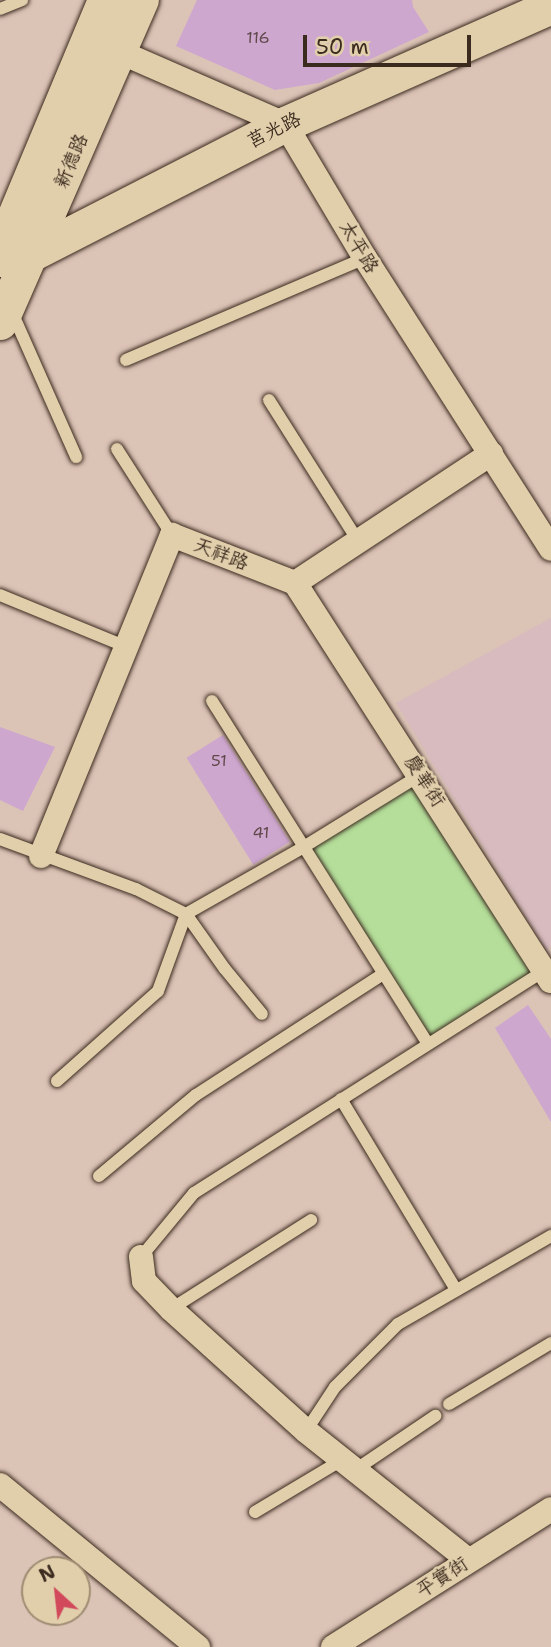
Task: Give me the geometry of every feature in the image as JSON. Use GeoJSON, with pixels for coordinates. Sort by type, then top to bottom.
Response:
{"type":"FeatureCollection","features":[{"type":"Feature","properties":{"kind":"street","name":"新德路"},"geometry":{"type":"LineString","coordinates":[[103,45],[104,0]]}},
{"type":"Feature","properties":{"kind":"street","name":"新德路"},"geometry":{"type":"LineString","coordinates":[[4,312],[10,255],[103,45],[141,0]]}},
{"type":"Feature","properties":{"kind":"street","name":"莒光路"},"geometry":{"type":"LineString","coordinates":[[10,255],[285,124],[551,6]]}},
{"type":"Feature","properties":{"kind":"street"},"geometry":{"type":"LineString","coordinates":[[103,45],[285,124]]}},
{"type":"Feature","properties":{"kind":"street","name":"太平路"},"geometry":{"type":"LineString","coordinates":[[285,124],[365,258],[551,549]]}},
{"type":"Feature","properties":{"kind":"street"},"geometry":{"type":"LineString","coordinates":[[295,583],[491,454]]}},
{"type":"Feature","properties":{"kind":"street","name":"天祥路"},"geometry":{"type":"LineString","coordinates":[[41,856],[172,535],[295,583]]}},
{"type":"Feature","properties":{"kind":"street","name":"慶華街"},"geometry":{"type":"LineString","coordinates":[[295,583],[549,973]]}},
{"type":"Feature","properties":{"kind":"street"},"geometry":{"type":"LineString","coordinates":[[141,1257],[144,1281],[171,1310],[306,1431],[468,1560]]}},
{"type":"Feature","properties":{"kind":"street"},"geometry":{"type":"LineString","coordinates":[[0,1485],[198,1647]]}},
{"type":"Feature","properties":{"kind":"street","name":"平實街"},"geometry":{"type":"LineString","coordinates":[[334,1647],[551,1509]]}},
{"type":"Feature","properties":{"kind":"lane"},"geometry":{"type":"LineString","coordinates":[[0,9],[22,0]]}},
{"type":"Feature","properties":{"kind":"lane"},"geometry":{"type":"LineString","coordinates":[[126,360],[365,258]]}},
{"type":"Feature","properties":{"kind":"lane"},"geometry":{"type":"LineString","coordinates":[[4,312],[76,457]]}},
{"type":"Feature","properties":{"kind":"lane"},"geometry":{"type":"LineString","coordinates":[[269,400],[358,541]]}},
{"type":"Feature","properties":{"kind":"lane"},"geometry":{"type":"LineString","coordinates":[[117,449],[172,535]]}},
{"type":"Feature","properties":{"kind":"lane"},"geometry":{"type":"LineString","coordinates":[[0,594],[127,647]]}},
{"type":"Feature","properties":{"kind":"lane"},"geometry":{"type":"LineString","coordinates":[[212,701],[302,848],[428,1044]]}},
{"type":"Feature","properties":{"kind":"lane"},"geometry":{"type":"LineString","coordinates":[[57,1081],[158,992],[186,914],[302,848],[421,774]]}},
{"type":"Feature","properties":{"kind":"lane"},"geometry":{"type":"LineString","coordinates":[[0,839],[136,889],[186,914],[225,969],[262,1014]]}},
{"type":"Feature","properties":{"kind":"lane"},"geometry":{"type":"LineString","coordinates":[[141,1257],[194,1193],[428,1044],[549,973]]}},
{"type":"Feature","properties":{"kind":"lane"},"geometry":{"type":"LineString","coordinates":[[99,1176],[196,1095],[383,974]]}},
{"type":"Feature","properties":{"kind":"lane"},"geometry":{"type":"LineString","coordinates":[[341,1098],[456,1290]]}},
{"type":"Feature","properties":{"kind":"lane"},"geometry":{"type":"LineString","coordinates":[[171,1310],[311,1220]]}},
{"type":"Feature","properties":{"kind":"lane"},"geometry":{"type":"LineString","coordinates":[[306,1431],[335,1387],[398,1324],[551,1236]]}},
{"type":"Feature","properties":{"kind":"lane"},"geometry":{"type":"LineString","coordinates":[[449,1404],[551,1343]]}},
{"type":"Feature","properties":{"kind":"lane"},"geometry":{"type":"LineString","coordinates":[[255,1511],[349,1465],[435,1416]]}},
{"type":"Feature","properties":{"kind":"shaded area"},"geometry":{"type":"Polygon","coordinates":[[[551,618],[551,947],[546,950],[396,703],[551,618]]]}},
{"type":"Feature","properties":{"kind":"green space"},"geometry":{"type":"Polygon","coordinates":[[[421,774],[544,971],[425,1045],[302,848],[421,774]]]}},
{"type":"Feature","properties":{"kind":"building"},"geometry":{"type":"Polygon","coordinates":[[[197,0],[412,0],[413,7],[429,32],[319,83],[275,90],[176,46],[197,0]]]}},
{"type":"Feature","properties":{"kind":"building"},"geometry":{"type":"Polygon","coordinates":[[[0,727],[55,747],[23,811],[0,800],[0,727]]]}},
{"type":"Feature","properties":{"kind":"building"},"geometry":{"type":"Polygon","coordinates":[[[223,735],[290,842],[253,865],[187,758],[223,735]]]}},
{"type":"Feature","properties":{"kind":"building"},"geometry":{"type":"Polygon","coordinates":[[[528,1005],[551,1039],[551,1122],[495,1028],[528,1005]]]}}]}
